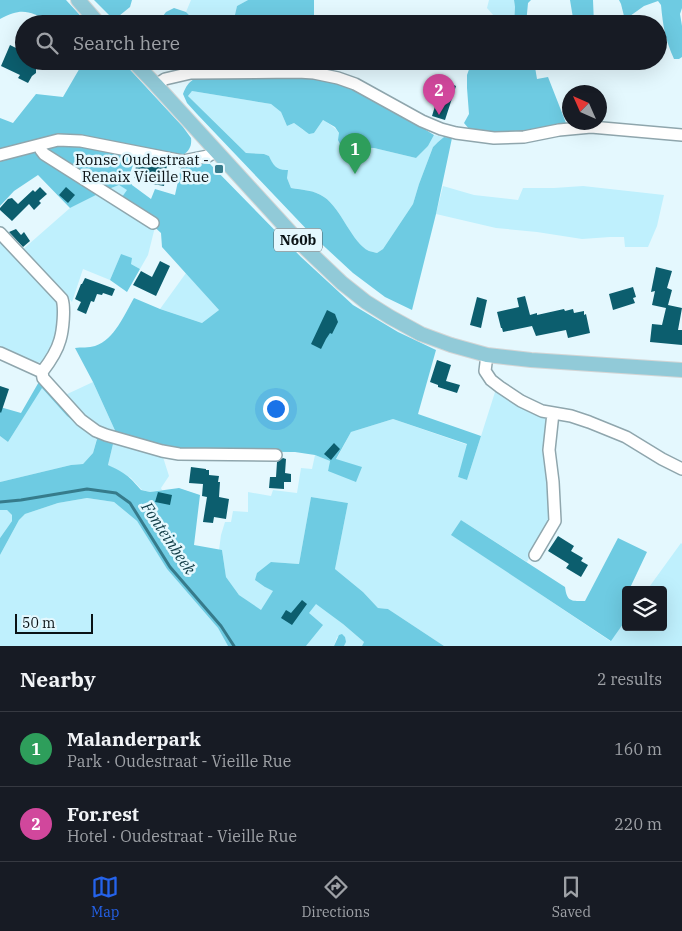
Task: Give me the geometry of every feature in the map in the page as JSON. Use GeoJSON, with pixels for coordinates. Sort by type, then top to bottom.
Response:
{"type":"FeatureCollection","features":[{"type":"Feature","properties":{"kind":"main road"},"geometry":{"type":"LineString","coordinates":[[78,0],[91,15]]}},
{"type":"Feature","properties":{"kind":"main road","name":"N60b"},"geometry":{"type":"LineString","coordinates":[[142,70],[302,245],[359,297],[390,317],[421,334],[487,355],[531,360],[682,370]]}},
{"type":"Feature","properties":{"kind":"street"},"geometry":{"type":"LineString","coordinates":[[156,85],[165,79],[191,73],[314,73],[355,84],[422,121],[456,133],[494,138],[516,137],[590,127],[682,135]]}},
{"type":"Feature","properties":{"kind":"street"},"geometry":{"type":"LineString","coordinates":[[0,155],[58,140],[81,141],[183,161],[208,156],[216,151]]}},
{"type":"Feature","properties":{"kind":"street"},"geometry":{"type":"LineString","coordinates":[[39,145],[44,154],[153,223]]}},
{"type":"Feature","properties":{"kind":"street"},"geometry":{"type":"LineString","coordinates":[[0,233],[62,299],[64,312],[60,340],[42,372],[43,378],[81,420],[96,431],[106,435],[162,451],[179,454],[276,455]]}},
{"type":"Feature","properties":{"kind":"street"},"geometry":{"type":"LineString","coordinates":[[0,353],[42,372]]}},
{"type":"Feature","properties":{"kind":"street"},"geometry":{"type":"LineString","coordinates":[[487,355],[485,370],[491,380],[522,401],[542,411],[571,416],[626,437],[682,469]]}},
{"type":"Feature","properties":{"kind":"street"},"geometry":{"type":"LineString","coordinates":[[535,554],[555,521],[549,450],[553,413]]}},
{"type":"Feature","properties":{"kind":"shaded area"},"geometry":{"type":"Polygon","coordinates":[[[0,0],[66,0],[80,15],[37,15],[20,12],[0,19],[0,0]]]}},
{"type":"Feature","properties":{"kind":"shaded area"},"geometry":{"type":"Polygon","coordinates":[[[94,0],[132,0],[130,7],[120,15],[109,15],[94,0]]]}},
{"type":"Feature","properties":{"kind":"shaded area"},"geometry":{"type":"Polygon","coordinates":[[[191,0],[248,0],[237,6],[235,15],[190,15],[186,12],[191,0]]]}},
{"type":"Feature","properties":{"kind":"shaded area"},"geometry":{"type":"Polygon","coordinates":[[[248,0],[314,0],[314,15],[235,15],[237,6],[248,0]]]}},
{"type":"Feature","properties":{"kind":"shaded area"},"geometry":{"type":"Polygon","coordinates":[[[489,0],[514,0],[515,15],[493,15],[487,8],[489,0]]]}},
{"type":"Feature","properties":{"kind":"shaded area"},"geometry":{"type":"Polygon","coordinates":[[[514,0],[531,0],[528,3],[527,15],[515,15],[514,0]]]}},
{"type":"Feature","properties":{"kind":"shaded area"},"geometry":{"type":"Polygon","coordinates":[[[570,0],[593,0],[594,15],[572,15],[570,0]]]}},
{"type":"Feature","properties":{"kind":"shaded area"},"geometry":{"type":"Polygon","coordinates":[[[619,0],[682,0],[680,14],[682,57],[674,59],[667,42],[667,15],[662,15],[661,5],[658,1],[644,6],[631,15],[624,15],[619,0]]]}},
{"type":"Feature","properties":{"kind":"shaded area"},"geometry":{"type":"Polygon","coordinates":[[[174,8],[189,15],[164,15],[174,8]]]}},
{"type":"Feature","properties":{"kind":"shaded area"},"geometry":{"type":"Polygon","coordinates":[[[79,70],[130,70],[191,138],[190,148],[183,155],[139,149],[129,176],[132,185],[151,199],[155,189],[175,195],[182,163],[210,164],[301,257],[353,305],[398,332],[436,350],[418,414],[481,436],[467,480],[458,477],[467,444],[393,419],[351,432],[336,459],[362,467],[356,482],[328,471],[330,461],[315,455],[295,452],[182,451],[118,437],[75,348],[95,346],[108,338],[118,326],[134,298],[202,323],[219,310],[162,247],[161,233],[122,197],[127,190],[119,185],[70,208],[38,175],[14,191],[0,206],[0,118],[13,123],[36,94],[63,97],[79,70]]]}},
{"type":"Feature","properties":{"kind":"shaded area"},"geometry":{"type":"Polygon","coordinates":[[[210,70],[316,70],[316,75],[350,88],[397,112],[434,135],[428,146],[416,158],[374,148],[346,147],[340,144],[338,140],[339,133],[335,127],[323,120],[314,133],[309,134],[294,123],[287,126],[281,112],[271,104],[192,91],[188,96],[246,153],[269,156],[276,167],[281,170],[288,170],[287,178],[291,188],[316,193],[324,197],[336,209],[357,241],[363,247],[377,253],[383,249],[413,204],[433,147],[444,137],[452,138],[436,214],[412,310],[385,297],[353,273],[313,236],[187,103],[183,94],[188,85],[197,78],[211,73],[210,70]]]}},
{"type":"Feature","properties":{"kind":"shaded area"},"geometry":{"type":"Polygon","coordinates":[[[469,70],[536,70],[537,79],[548,77],[562,113],[562,125],[525,133],[470,130],[464,123],[469,114],[467,88],[469,70]]]}},
{"type":"Feature","properties":{"kind":"shaded area"},"geometry":{"type":"Polygon","coordinates":[[[192,91],[271,104],[281,112],[287,126],[294,123],[303,130],[314,133],[323,120],[338,131],[346,147],[374,148],[416,158],[428,146],[434,135],[444,137],[433,147],[413,204],[383,249],[377,253],[369,251],[357,241],[336,209],[324,197],[312,192],[291,188],[287,178],[282,171],[273,165],[269,156],[246,153],[188,96],[192,91]]]}},
{"type":"Feature","properties":{"kind":"shaded area"},"geometry":{"type":"Polygon","coordinates":[[[119,185],[128,190],[155,227],[148,255],[140,269],[131,264],[121,254],[110,280],[83,269],[72,302],[21,251],[70,208],[119,185]]]}},
{"type":"Feature","properties":{"kind":"shaded area"},"geometry":{"type":"Polygon","coordinates":[[[443,186],[474,195],[518,200],[523,188],[583,186],[664,195],[657,226],[648,247],[625,247],[624,237],[582,239],[496,228],[436,214],[443,186]]]}},
{"type":"Feature","properties":{"kind":"shaded area"},"geometry":{"type":"Polygon","coordinates":[[[0,236],[60,301],[58,338],[42,363],[30,361],[0,346],[0,236]]]}},
{"type":"Feature","properties":{"kind":"shaded area"},"geometry":{"type":"Polygon","coordinates":[[[121,254],[132,258],[131,264],[140,269],[127,292],[110,280],[121,254]]]}},
{"type":"Feature","properties":{"kind":"shaded area"},"geometry":{"type":"Polygon","coordinates":[[[186,273],[219,310],[202,323],[160,309],[186,273]]]}},
{"type":"Feature","properties":{"kind":"shaded area"},"geometry":{"type":"Polygon","coordinates":[[[40,380],[111,441],[113,444],[108,465],[126,475],[141,490],[150,492],[179,488],[200,495],[194,545],[222,550],[226,577],[239,595],[261,610],[273,591],[255,580],[257,573],[271,562],[299,564],[311,497],[348,503],[335,569],[363,592],[378,608],[388,609],[444,646],[362,646],[364,642],[316,604],[309,613],[323,625],[306,646],[228,646],[218,628],[167,569],[137,521],[114,502],[87,498],[58,503],[25,514],[19,520],[0,555],[0,538],[12,521],[12,515],[7,510],[0,510],[0,482],[71,465],[83,464],[93,453],[97,439],[67,416],[42,388],[8,442],[0,436],[0,407],[21,413],[40,380]]]}},
{"type":"Feature","properties":{"kind":"shaded area"},"geometry":{"type":"Polygon","coordinates":[[[93,382],[118,437],[94,428],[63,396],[93,382]]]}},
{"type":"Feature","properties":{"kind":"shaded area"},"geometry":{"type":"Polygon","coordinates":[[[42,387],[67,416],[97,438],[93,453],[83,464],[71,465],[0,482],[0,436],[8,442],[42,387]]]}},
{"type":"Feature","properties":{"kind":"shaded area"},"geometry":{"type":"Polygon","coordinates":[[[496,389],[547,415],[551,519],[527,562],[461,520],[452,535],[610,641],[622,625],[622,631],[667,631],[667,586],[650,586],[681,543],[682,646],[444,646],[388,609],[378,608],[363,592],[335,569],[348,503],[311,497],[299,564],[271,562],[265,587],[274,591],[261,611],[239,595],[226,577],[222,550],[219,550],[221,535],[225,522],[231,522],[233,511],[248,512],[248,492],[271,496],[273,490],[297,493],[301,468],[312,469],[315,455],[330,461],[328,472],[351,432],[393,419],[468,445],[458,477],[467,480],[496,389]]]}},
{"type":"Feature","properties":{"kind":"shaded area"},"geometry":{"type":"Polygon","coordinates":[[[111,441],[162,454],[169,476],[161,488],[162,490],[150,492],[142,490],[131,478],[108,465],[113,444],[111,441]]]}},
{"type":"Feature","properties":{"kind":"shaded area"},"geometry":{"type":"Polygon","coordinates":[[[87,498],[114,502],[137,521],[167,569],[218,628],[228,646],[0,646],[0,555],[19,520],[25,514],[58,503],[87,498]]]}},
{"type":"Feature","properties":{"kind":"shaded area"},"geometry":{"type":"Polygon","coordinates":[[[0,510],[7,510],[12,515],[12,521],[0,538],[0,510]]]}},
{"type":"Feature","properties":{"kind":"shaded area"},"geometry":{"type":"Polygon","coordinates":[[[461,520],[565,587],[567,596],[573,601],[585,601],[618,538],[647,552],[631,586],[622,586],[622,625],[611,641],[451,535],[461,520]]]}},
{"type":"Feature","properties":{"kind":"shaded area"},"geometry":{"type":"Polygon","coordinates":[[[316,603],[364,642],[362,646],[344,646],[346,642],[337,637],[334,646],[306,646],[322,625],[308,613],[316,603]]]}},
{"type":"Feature","properties":{"kind":"shaded area"},"geometry":{"type":"Polygon","coordinates":[[[342,634],[346,642],[344,646],[334,646],[339,635],[342,634]]]}},
{"type":"Feature","properties":{"kind":"building"},"geometry":{"type":"Polygon","coordinates":[[[10,45],[15,48],[15,70],[36,70],[36,73],[28,83],[18,78],[20,75],[1,66],[10,45]]]}},
{"type":"Feature","properties":{"kind":"building"},"geometry":{"type":"Polygon","coordinates":[[[443,80],[456,86],[445,120],[432,116],[443,80]]]}},
{"type":"Feature","properties":{"kind":"building"},"geometry":{"type":"Polygon","coordinates":[[[137,160],[167,165],[164,186],[153,184],[153,180],[134,178],[137,160]]]}},
{"type":"Feature","properties":{"kind":"building"},"geometry":{"type":"Polygon","coordinates":[[[40,187],[47,194],[39,201],[41,203],[34,210],[29,204],[12,221],[0,210],[8,199],[12,198],[18,204],[33,190],[35,192],[40,187]]]}},
{"type":"Feature","properties":{"kind":"building"},"geometry":{"type":"Polygon","coordinates":[[[66,187],[75,195],[68,203],[59,195],[66,187]]]}},
{"type":"Feature","properties":{"kind":"building"},"geometry":{"type":"Polygon","coordinates":[[[16,229],[21,235],[24,232],[30,241],[23,247],[9,232],[16,229]]]}},
{"type":"Feature","properties":{"kind":"building"},"geometry":{"type":"Polygon","coordinates":[[[160,261],[170,266],[156,296],[133,285],[141,271],[152,277],[160,261]]]}},
{"type":"Feature","properties":{"kind":"building"},"geometry":{"type":"Polygon","coordinates":[[[656,267],[672,271],[667,288],[672,290],[668,305],[682,308],[678,330],[682,330],[682,345],[650,342],[652,324],[662,325],[666,308],[652,305],[655,291],[651,292],[656,267]]]}},
{"type":"Feature","properties":{"kind":"building"},"geometry":{"type":"Polygon","coordinates":[[[85,278],[115,289],[112,296],[103,293],[102,295],[97,294],[94,302],[91,301],[86,314],[77,310],[81,302],[75,299],[85,278]]]}},
{"type":"Feature","properties":{"kind":"building"},"geometry":{"type":"Polygon","coordinates":[[[633,287],[636,297],[633,298],[635,303],[613,310],[609,294],[633,287]]]}},
{"type":"Feature","properties":{"kind":"building"},"geometry":{"type":"Polygon","coordinates":[[[525,296],[530,315],[564,309],[565,311],[573,309],[574,313],[584,311],[590,333],[568,338],[566,330],[536,336],[532,326],[503,332],[497,312],[519,307],[517,298],[525,296]]]}},
{"type":"Feature","properties":{"kind":"building"},"geometry":{"type":"Polygon","coordinates":[[[477,297],[487,300],[481,328],[470,325],[477,297]]]}},
{"type":"Feature","properties":{"kind":"building"},"geometry":{"type":"Polygon","coordinates":[[[327,310],[335,314],[338,322],[321,349],[311,344],[327,310]]]}},
{"type":"Feature","properties":{"kind":"building"},"geometry":{"type":"Polygon","coordinates":[[[437,360],[451,365],[446,381],[460,385],[457,393],[438,387],[438,385],[430,382],[437,360]]]}},
{"type":"Feature","properties":{"kind":"building"},"geometry":{"type":"Polygon","coordinates":[[[0,386],[9,389],[1,413],[0,412],[0,386]]]}},
{"type":"Feature","properties":{"kind":"building"},"geometry":{"type":"Polygon","coordinates":[[[334,443],[340,449],[331,460],[324,454],[334,443]]]}},
{"type":"Feature","properties":{"kind":"building"},"geometry":{"type":"Polygon","coordinates":[[[283,458],[286,459],[285,473],[291,474],[291,482],[284,482],[284,489],[269,488],[270,477],[276,477],[277,462],[283,458]]]}},
{"type":"Feature","properties":{"kind":"building"},"geometry":{"type":"Polygon","coordinates":[[[191,467],[206,469],[209,470],[209,475],[219,476],[219,497],[229,499],[226,519],[214,517],[213,523],[203,522],[207,497],[202,496],[203,484],[189,483],[191,467]]]}},
{"type":"Feature","properties":{"kind":"building"},"geometry":{"type":"Polygon","coordinates":[[[158,492],[172,495],[170,505],[155,502],[158,492]]]}},
{"type":"Feature","properties":{"kind":"building"},"geometry":{"type":"Polygon","coordinates":[[[558,536],[574,546],[571,551],[583,558],[581,561],[588,565],[581,577],[566,568],[569,564],[548,551],[558,536]]]}},
{"type":"Feature","properties":{"kind":"building"},"geometry":{"type":"Polygon","coordinates":[[[302,600],[307,604],[292,625],[281,618],[286,610],[291,613],[302,600]]]}},
{"type":"Feature","properties":{"kind":"waterway","name":"Fonteinbeek"},"geometry":{"type":"LineString","coordinates":[[0,502],[87,489],[116,493],[130,503],[170,567],[221,626],[234,646]]}},
{"type":"Feature","properties":{"kind":"place","name":"For.rest"},"geometry":{"type":"Point","coordinates":[439,115]}},
{"type":"Feature","properties":{"kind":"place","name":"Ronse Oudestraat - Renaix Vieille Rue"},"geometry":{"type":"Point","coordinates":[219,169]}},
{"type":"Feature","properties":{"kind":"place","name":"Malanderpark"},"geometry":{"type":"Point","coordinates":[355,174]}}]}
